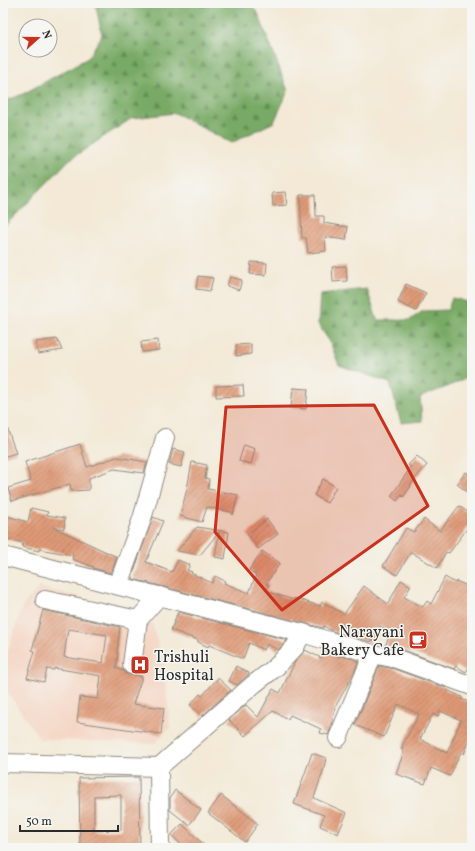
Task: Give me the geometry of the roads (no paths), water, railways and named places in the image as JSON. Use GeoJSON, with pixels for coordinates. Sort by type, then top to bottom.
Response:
{"type":"FeatureCollection","features":[{"type":"Feature","properties":{"kind":"street"},"geometry":{"type":"LineString","coordinates":[[118,585],[142,519],[165,438]]}},
{"type":"Feature","properties":{"kind":"street"},"geometry":{"type":"LineString","coordinates":[[3,556],[302,633],[373,654],[398,659],[472,686]]}},
{"type":"Feature","properties":{"kind":"street"},"geometry":{"type":"LineString","coordinates":[[132,664],[138,620],[159,596]]}},
{"type":"Feature","properties":{"kind":"street"},"geometry":{"type":"LineString","coordinates":[[45,600],[138,620]]}},
{"type":"Feature","properties":{"kind":"street"},"geometry":{"type":"LineString","coordinates":[[3,763],[159,767],[254,684],[276,667],[295,647],[302,633]]}},
{"type":"Feature","properties":{"kind":"street"},"geometry":{"type":"LineString","coordinates":[[338,738],[373,654]]}},
{"type":"Feature","properties":{"kind":"street"},"geometry":{"type":"LineString","coordinates":[[159,767],[160,848]]}},
{"type":"Feature","properties":{"kind":"place","name":"Narayani Bakery Cafe"},"geometry":{"type":"Point","coordinates":[418,640]}},
{"type":"Feature","properties":{"kind":"place","name":"Trishuli Hospital"},"geometry":{"type":"Point","coordinates":[140,665]}}]}
